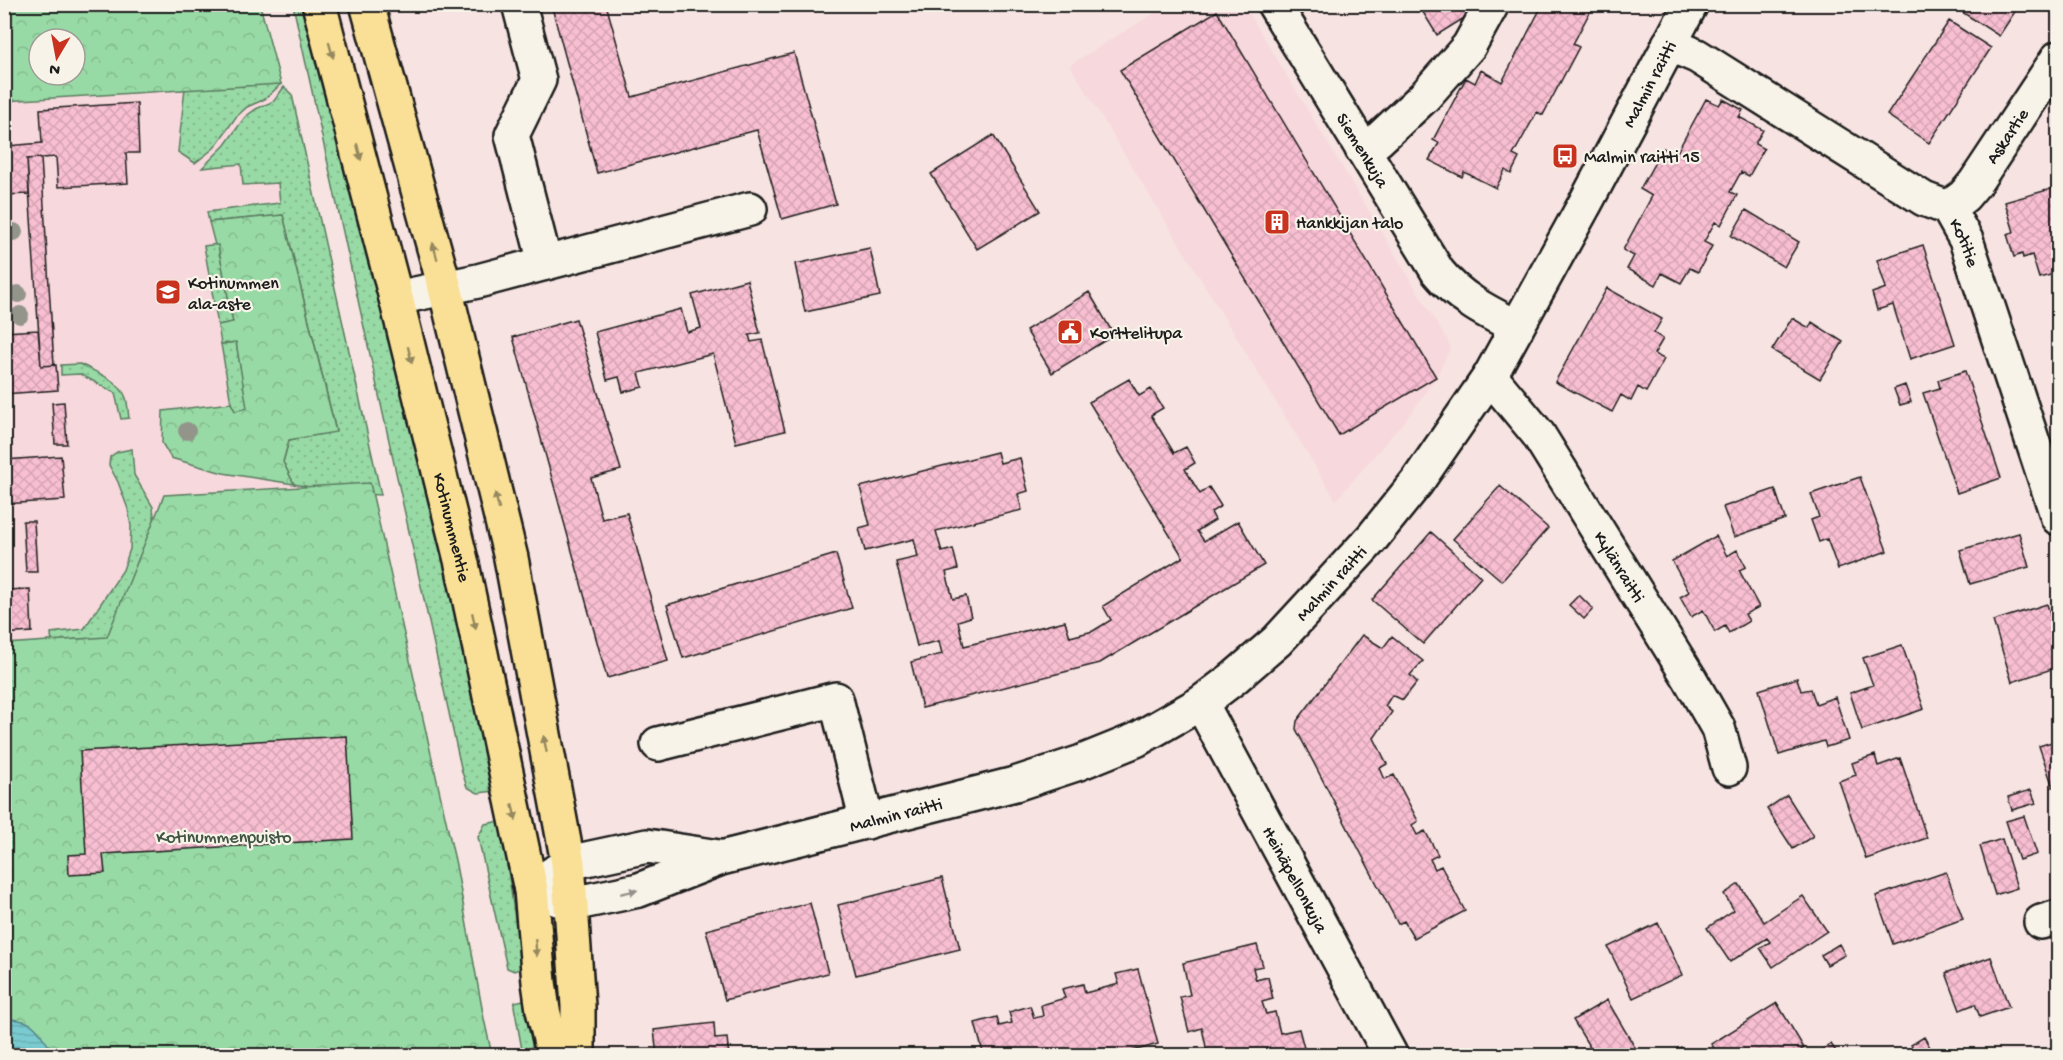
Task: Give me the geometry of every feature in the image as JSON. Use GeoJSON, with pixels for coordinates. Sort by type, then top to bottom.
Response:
{"type":"FeatureCollection","features":[{"type":"Feature","properties":{"kind":"main road","name":"Kotinummentie"},"geometry":{"type":"LineString","coordinates":[[319,4],[396,298],[462,564],[531,890],[539,982],[554,1056]]}},
{"type":"Feature","properties":{"kind":"main road"},"geometry":{"type":"LineString","coordinates":[[367,4],[445,288],[510,558],[568,863],[578,1006],[578,1056]]}},
{"type":"Feature","properties":{"kind":"street"},"geometry":{"type":"LineString","coordinates":[[519,4],[539,80],[512,135],[545,262]]}},
{"type":"Feature","properties":{"kind":"street","name":"Siemenkuja"},"geometry":{"type":"LineString","coordinates":[[1275,4],[1424,251],[1451,288],[1484,310],[1517,327]]}},
{"type":"Feature","properties":{"kind":"street"},"geometry":{"type":"LineString","coordinates":[[1362,149],[1378,140],[1424,98],[1469,46],[1492,4]]}},
{"type":"Feature","properties":{"kind":"street","name":"Malmin raitti"},"geometry":{"type":"LineString","coordinates":[[531,890],[572,903],[639,890],[721,858],[1015,784],[1079,764],[1137,740],[1201,703],[1234,678],[1277,640],[1372,538],[1417,482],[1490,376],[1691,4]]}},
{"type":"Feature","properties":{"kind":"street","name":"Kotitie"},"geometry":{"type":"LineString","coordinates":[[1669,44],[1696,56],[1924,199],[1948,207],[1966,240],[2058,518]]}},
{"type":"Feature","properties":{"kind":"street","name":"Askartie"},"geometry":{"type":"LineString","coordinates":[[1948,207],[1964,196],[1975,183],[2058,58]]}},
{"type":"Feature","properties":{"kind":"street"},"geometry":{"type":"LineString","coordinates":[[396,298],[445,288],[750,209]]}},
{"type":"Feature","properties":{"kind":"street","name":"Kylänraitti"},"geometry":{"type":"LineString","coordinates":[[1490,376],[1538,434],[1690,679],[1718,728],[1729,768]]}},
{"type":"Feature","properties":{"kind":"street"},"geometry":{"type":"LineString","coordinates":[[658,744],[836,699],[867,822]]}},
{"type":"Feature","properties":{"kind":"street","name":"Heinäpellonkuja"},"geometry":{"type":"LineString","coordinates":[[1201,703],[1391,1056]]}},
{"type":"Feature","properties":{"kind":"street","name":"Malmin raitti"},"geometry":{"type":"LineString","coordinates":[[531,890],[568,863],[647,846],[721,858]]}},
{"type":"Feature","properties":{"kind":"shaded area"},"geometry":{"type":"Polygon","coordinates":[[[1168,5],[1244,5],[1451,347],[1437,375],[1412,412],[1336,500],[1070,65],[1168,5]]]}},
{"type":"Feature","properties":{"kind":"shaded area","name":"Kotinummen ala-aste"},"geometry":{"type":"Polygon","coordinates":[[[281,84],[293,93],[370,483],[107,637],[5,644],[5,101],[281,84]]]}},
{"type":"Feature","properties":{"kind":"green space"},"geometry":{"type":"Polygon","coordinates":[[[5,4],[260,5],[281,84],[5,101],[5,4]]]}},
{"type":"Feature","properties":{"kind":"green space"},"geometry":{"type":"Polygon","coordinates":[[[293,5],[303,5],[430,491],[495,791],[478,793],[467,787],[462,772],[293,5]]]}},
{"type":"Feature","properties":{"kind":"green space"},"geometry":{"type":"Polygon","coordinates":[[[206,56],[281,84],[265,99],[247,107],[236,117],[214,148],[195,163],[178,152],[185,88],[206,56]]]}},
{"type":"Feature","properties":{"kind":"green space"},"geometry":{"type":"Polygon","coordinates":[[[284,87],[292,95],[381,495],[341,493],[294,484],[283,462],[289,440],[336,431],[283,215],[209,222],[207,212],[280,203],[278,183],[243,185],[241,164],[202,168],[225,145],[245,117],[274,101],[284,87]]]}},
{"type":"Feature","properties":{"kind":"green space"},"geometry":{"type":"Polygon","coordinates":[[[283,215],[336,432],[289,440],[283,462],[294,484],[223,473],[171,458],[162,443],[163,411],[231,403],[235,411],[247,408],[236,342],[221,344],[218,325],[233,322],[218,245],[215,245],[209,222],[283,215]]]}},
{"type":"Feature","properties":{"kind":"green space"},"geometry":{"type":"Polygon","coordinates":[[[218,244],[233,322],[218,325],[204,246],[218,244]]]}},
{"type":"Feature","properties":{"kind":"green space"},"geometry":{"type":"Polygon","coordinates":[[[236,342],[248,409],[235,411],[231,403],[221,344],[236,342]]]}},
{"type":"Feature","properties":{"kind":"green space"},"geometry":{"type":"Polygon","coordinates":[[[80,364],[113,381],[118,386],[126,398],[129,418],[121,419],[115,393],[80,374],[61,375],[61,365],[80,364]]]}},
{"type":"Feature","properties":{"kind":"green space"},"geometry":{"type":"Polygon","coordinates":[[[132,449],[134,475],[153,507],[155,526],[112,639],[52,645],[51,633],[84,629],[123,570],[130,549],[131,526],[128,509],[109,465],[110,457],[117,452],[132,449]]]}},
{"type":"Feature","properties":{"kind":"green space","name":"Kotinummenpuisto"},"geometry":{"type":"Polygon","coordinates":[[[370,483],[456,865],[492,1055],[5,1056],[5,644],[107,637],[164,495],[370,483]]]}},
{"type":"Feature","properties":{"kind":"green space"},"geometry":{"type":"Polygon","coordinates":[[[501,821],[522,968],[514,971],[507,968],[478,837],[485,824],[501,821]]]}},
{"type":"Feature","properties":{"kind":"green space"},"geometry":{"type":"Polygon","coordinates":[[[527,999],[533,1055],[523,1055],[514,1006],[515,1002],[527,999]]]}},
{"type":"Feature","properties":{"kind":"water"},"geometry":{"type":"Polygon","coordinates":[[[5,1019],[32,1025],[57,1055],[5,1055],[5,1019]]]}},
{"type":"Feature","properties":{"kind":"building"},"geometry":{"type":"Polygon","coordinates":[[[551,4],[606,4],[632,97],[794,53],[836,204],[782,219],[757,130],[597,173],[551,4]]]}},
{"type":"Feature","properties":{"kind":"building"},"geometry":{"type":"Polygon","coordinates":[[[1418,4],[1462,4],[1469,15],[1437,35],[1418,4]]]}},
{"type":"Feature","properties":{"kind":"building"},"geometry":{"type":"Polygon","coordinates":[[[1543,4],[1594,4],[1573,44],[1579,47],[1543,115],[1537,112],[1513,155],[1519,158],[1511,174],[1505,170],[1496,188],[1464,172],[1462,177],[1429,160],[1439,143],[1433,140],[1466,78],[1475,83],[1481,70],[1502,82],[1543,4]]]}},
{"type":"Feature","properties":{"kind":"building"},"geometry":{"type":"Polygon","coordinates":[[[1959,4],[2020,4],[1999,36],[1956,8],[1959,4]]]}},
{"type":"Feature","properties":{"kind":"building","name":"Hankkijan talo"},"geometry":{"type":"Polygon","coordinates":[[[1217,11],[1436,377],[1339,435],[1120,70],[1217,11]]]}},
{"type":"Feature","properties":{"kind":"building"},"geometry":{"type":"Polygon","coordinates":[[[1949,21],[1991,48],[1929,143],[1887,115],[1949,21]]]}},
{"type":"Feature","properties":{"kind":"building"},"geometry":{"type":"Polygon","coordinates":[[[1706,99],[1719,105],[1723,99],[1743,110],[1739,117],[1763,130],[1755,144],[1764,149],[1749,176],[1741,172],[1730,192],[1737,195],[1721,225],[1715,222],[1704,242],[1712,246],[1698,272],[1690,268],[1681,283],[1662,273],[1656,285],[1627,269],[1634,256],[1623,250],[1652,196],[1640,189],[1663,148],[1676,154],[1706,99]]]}},
{"type":"Feature","properties":{"kind":"building"},"geometry":{"type":"Polygon","coordinates":[[[137,103],[139,153],[126,153],[128,183],[58,187],[56,157],[27,159],[29,194],[4,195],[4,110],[7,146],[42,143],[40,109],[137,103]]]}},
{"type":"Feature","properties":{"kind":"building"},"geometry":{"type":"Polygon","coordinates":[[[993,135],[1040,211],[977,249],[931,174],[993,135]]]}},
{"type":"Feature","properties":{"kind":"building"},"geometry":{"type":"Polygon","coordinates":[[[41,158],[54,365],[41,366],[27,159],[41,158]]]}},
{"type":"Feature","properties":{"kind":"building"},"geometry":{"type":"Polygon","coordinates":[[[2058,187],[2058,273],[2039,278],[2032,255],[2023,258],[2022,254],[2014,257],[2007,234],[2014,232],[2005,202],[2058,187]]]}},
{"type":"Feature","properties":{"kind":"building"},"geometry":{"type":"Polygon","coordinates":[[[1746,210],[1799,242],[1784,267],[1731,236],[1746,210]]]}},
{"type":"Feature","properties":{"kind":"building"},"geometry":{"type":"Polygon","coordinates":[[[1923,245],[1955,344],[1910,359],[1893,305],[1877,310],[1872,293],[1886,288],[1877,260],[1923,245]]]}},
{"type":"Feature","properties":{"kind":"building"},"geometry":{"type":"Polygon","coordinates":[[[870,248],[880,296],[805,312],[795,264],[870,248]]]}},
{"type":"Feature","properties":{"kind":"building"},"geometry":{"type":"Polygon","coordinates":[[[747,280],[760,333],[749,335],[751,342],[762,340],[785,431],[736,443],[713,354],[639,373],[643,387],[623,392],[619,377],[607,380],[595,332],[681,309],[687,332],[701,328],[692,295],[747,280]]]}},
{"type":"Feature","properties":{"kind":"building"},"geometry":{"type":"Polygon","coordinates":[[[1607,288],[1662,319],[1654,333],[1663,339],[1654,354],[1664,359],[1646,392],[1638,387],[1631,401],[1621,395],[1612,412],[1555,382],[1607,288]]]}},
{"type":"Feature","properties":{"kind":"building","name":"Korttelitupa"},"geometry":{"type":"Polygon","coordinates":[[[1089,292],[1114,335],[1052,373],[1026,330],[1089,292]]]}},
{"type":"Feature","properties":{"kind":"building"},"geometry":{"type":"Polygon","coordinates":[[[1792,318],[1809,328],[1812,322],[1843,342],[1820,379],[1772,350],[1792,318]]]}},
{"type":"Feature","properties":{"kind":"building"},"geometry":{"type":"Polygon","coordinates":[[[576,319],[621,470],[591,478],[602,519],[627,513],[668,661],[607,678],[513,337],[576,319]]]}},
{"type":"Feature","properties":{"kind":"building"},"geometry":{"type":"Polygon","coordinates":[[[38,330],[41,366],[56,365],[58,390],[4,394],[4,332],[38,330]]]}},
{"type":"Feature","properties":{"kind":"building"},"geometry":{"type":"Polygon","coordinates":[[[1965,371],[2001,478],[1957,493],[1923,393],[1940,388],[1938,380],[1965,371]]]}},
{"type":"Feature","properties":{"kind":"building"},"geometry":{"type":"Polygon","coordinates":[[[1129,379],[1139,396],[1151,389],[1163,408],[1151,415],[1174,453],[1186,447],[1195,463],[1185,469],[1200,494],[1209,487],[1221,506],[1211,512],[1215,520],[1197,531],[1204,541],[1238,521],[1264,565],[1100,663],[922,708],[911,662],[942,654],[939,641],[917,646],[896,562],[918,557],[914,539],[865,551],[859,528],[870,525],[860,487],[997,452],[1000,463],[1020,458],[1028,491],[1018,494],[1022,510],[936,531],[942,552],[953,549],[958,569],[946,572],[953,599],[966,596],[971,617],[958,621],[964,646],[1065,621],[1070,637],[1093,631],[1111,620],[1103,606],[1183,557],[1089,402],[1129,379]]]}},
{"type":"Feature","properties":{"kind":"building"},"geometry":{"type":"Polygon","coordinates":[[[1905,385],[1911,402],[1900,405],[1894,389],[1905,385]]]}},
{"type":"Feature","properties":{"kind":"building"},"geometry":{"type":"Polygon","coordinates":[[[64,402],[67,444],[55,444],[52,403],[64,402]]]}},
{"type":"Feature","properties":{"kind":"building"},"geometry":{"type":"Polygon","coordinates":[[[61,456],[65,500],[4,504],[4,460],[61,456]]]}},
{"type":"Feature","properties":{"kind":"building"},"geometry":{"type":"Polygon","coordinates":[[[1860,477],[1887,551],[1838,569],[1827,539],[1819,542],[1811,520],[1819,517],[1811,494],[1860,477]]]}},
{"type":"Feature","properties":{"kind":"building"},"geometry":{"type":"Polygon","coordinates":[[[1500,486],[1548,528],[1502,581],[1453,539],[1500,486]]]}},
{"type":"Feature","properties":{"kind":"building"},"geometry":{"type":"Polygon","coordinates":[[[1775,489],[1785,519],[1734,537],[1723,507],[1775,489]]]}},
{"type":"Feature","properties":{"kind":"building"},"geometry":{"type":"Polygon","coordinates":[[[23,521],[34,521],[37,572],[26,572],[23,521]]]}},
{"type":"Feature","properties":{"kind":"building"},"geometry":{"type":"Polygon","coordinates":[[[1431,532],[1481,577],[1423,644],[1372,600],[1431,532]]]}},
{"type":"Feature","properties":{"kind":"building"},"geometry":{"type":"Polygon","coordinates":[[[2019,533],[2029,567],[1970,584],[1960,550],[2019,533]]]}},
{"type":"Feature","properties":{"kind":"building"},"geometry":{"type":"Polygon","coordinates":[[[1716,536],[1727,556],[1737,550],[1746,567],[1739,570],[1759,607],[1745,614],[1749,621],[1729,633],[1725,626],[1715,632],[1703,610],[1691,617],[1680,597],[1689,592],[1672,561],[1716,536]]]}},
{"type":"Feature","properties":{"kind":"building"},"geometry":{"type":"Polygon","coordinates":[[[836,554],[852,608],[683,658],[667,605],[836,554]]]}},
{"type":"Feature","properties":{"kind":"building"},"geometry":{"type":"Polygon","coordinates":[[[30,589],[32,632],[4,634],[4,590],[30,589]]]}},
{"type":"Feature","properties":{"kind":"building"},"geometry":{"type":"Polygon","coordinates":[[[1579,595],[1593,609],[1584,619],[1569,605],[1579,595]]]}},
{"type":"Feature","properties":{"kind":"building"},"geometry":{"type":"Polygon","coordinates":[[[2047,604],[2056,633],[2058,633],[2058,667],[2012,682],[1993,621],[2047,604]]]}},
{"type":"Feature","properties":{"kind":"building"},"geometry":{"type":"Polygon","coordinates":[[[1362,635],[1383,648],[1392,636],[1423,661],[1410,675],[1417,682],[1403,700],[1392,695],[1385,706],[1392,712],[1374,738],[1387,764],[1380,768],[1385,779],[1394,775],[1418,821],[1412,825],[1417,835],[1425,831],[1438,855],[1430,859],[1435,869],[1441,866],[1465,911],[1414,938],[1404,921],[1398,924],[1296,729],[1297,721],[1362,635]]]}},
{"type":"Feature","properties":{"kind":"building"},"geometry":{"type":"Polygon","coordinates":[[[1902,645],[1924,709],[1862,730],[1850,693],[1873,685],[1863,658],[1902,645]]]}},
{"type":"Feature","properties":{"kind":"building"},"geometry":{"type":"Polygon","coordinates":[[[1797,678],[1801,691],[1811,689],[1816,704],[1835,697],[1849,740],[1826,747],[1824,741],[1779,755],[1759,690],[1797,678]]]}},
{"type":"Feature","properties":{"kind":"building"},"geometry":{"type":"Polygon","coordinates":[[[347,736],[353,839],[103,854],[105,873],[69,875],[68,855],[86,854],[80,751],[347,736]]]}},
{"type":"Feature","properties":{"kind":"building"},"geometry":{"type":"Polygon","coordinates":[[[2058,740],[2058,786],[2053,787],[2039,746],[2058,740]]]}},
{"type":"Feature","properties":{"kind":"building"},"geometry":{"type":"Polygon","coordinates":[[[1875,755],[1878,766],[1900,758],[1927,838],[1866,859],[1839,781],[1856,775],[1852,763],[1875,755]]]}},
{"type":"Feature","properties":{"kind":"building"},"geometry":{"type":"Polygon","coordinates":[[[2031,790],[2036,803],[2012,810],[2008,797],[2031,790]]]}},
{"type":"Feature","properties":{"kind":"building"},"geometry":{"type":"Polygon","coordinates":[[[1787,795],[1813,836],[1793,849],[1767,809],[1787,795]]]}},
{"type":"Feature","properties":{"kind":"building"},"geometry":{"type":"Polygon","coordinates":[[[2024,816],[2037,854],[2019,860],[2006,821],[2024,816]]]}},
{"type":"Feature","properties":{"kind":"building"},"geometry":{"type":"Polygon","coordinates":[[[2002,839],[2017,888],[1995,895],[1980,846],[2002,839]]]}},
{"type":"Feature","properties":{"kind":"building"},"geometry":{"type":"Polygon","coordinates":[[[1946,872],[1963,919],[1893,944],[1876,896],[1946,872]]]}},
{"type":"Feature","properties":{"kind":"building"},"geometry":{"type":"Polygon","coordinates":[[[942,878],[960,949],[856,975],[838,905],[942,878]]]}},
{"type":"Feature","properties":{"kind":"building"},"geometry":{"type":"Polygon","coordinates":[[[1739,884],[1764,922],[1803,896],[1827,931],[1773,967],[1760,948],[1770,942],[1767,938],[1730,962],[1707,928],[1734,910],[1724,894],[1739,884]]]}},
{"type":"Feature","properties":{"kind":"building"},"geometry":{"type":"Polygon","coordinates":[[[810,903],[828,973],[725,1000],[706,930],[810,903]]]}},
{"type":"Feature","properties":{"kind":"building"},"geometry":{"type":"Polygon","coordinates":[[[1658,923],[1682,975],[1633,998],[1608,947],[1658,923]]]}},
{"type":"Feature","properties":{"kind":"building"},"geometry":{"type":"Polygon","coordinates":[[[1839,944],[1845,955],[1827,965],[1821,955],[1839,944]]]}},
{"type":"Feature","properties":{"kind":"building"},"geometry":{"type":"Polygon","coordinates":[[[1257,945],[1263,966],[1253,968],[1256,980],[1268,977],[1273,999],[1262,1002],[1266,1014],[1275,1012],[1280,1033],[1299,1029],[1304,1048],[1294,1051],[1295,1056],[1225,1056],[1224,1053],[1208,1056],[1202,1028],[1189,1032],[1180,997],[1190,995],[1183,963],[1257,945]]]}},
{"type":"Feature","properties":{"kind":"building"},"geometry":{"type":"Polygon","coordinates":[[[1991,957],[2009,1007],[1980,1017],[1975,1004],[1960,1010],[1946,973],[1991,957]]]}},
{"type":"Feature","properties":{"kind":"building"},"geometry":{"type":"Polygon","coordinates":[[[1138,969],[1158,1044],[1133,1051],[1135,1056],[984,1056],[975,1023],[997,1017],[999,1026],[1012,1023],[1009,1012],[1030,1006],[1034,1018],[1043,1016],[1041,1005],[1065,998],[1062,989],[1083,984],[1085,993],[1119,984],[1116,974],[1138,969]]]}},
{"type":"Feature","properties":{"kind":"building"},"geometry":{"type":"Polygon","coordinates":[[[1607,1000],[1640,1056],[1595,1056],[1573,1020],[1607,1000]]]}},
{"type":"Feature","properties":{"kind":"building"},"geometry":{"type":"Polygon","coordinates":[[[1777,1003],[1804,1048],[1792,1056],[1719,1056],[1711,1044],[1777,1003]]]}},
{"type":"Feature","properties":{"kind":"building"},"geometry":{"type":"Polygon","coordinates":[[[714,1023],[715,1039],[727,1038],[729,1056],[657,1056],[654,1030],[714,1023]]]}},
{"type":"Feature","properties":{"kind":"building"},"geometry":{"type":"Polygon","coordinates":[[[1924,1037],[1935,1056],[1917,1056],[1911,1045],[1924,1037]]]}},
{"type":"Feature","properties":{"kind":"building"},"geometry":{"type":"Polygon","coordinates":[[[1831,1044],[1839,1056],[1813,1056],[1831,1044]]]}},
{"type":"Feature","properties":{"kind":"building"},"geometry":{"type":"Polygon","coordinates":[[[1681,1047],[1686,1056],[1665,1056],[1681,1047]]]}},
{"type":"Feature","properties":{"kind":"place","name":"Malmin raitti 15"},"geometry":{"type":"Point","coordinates":[1565,156]}},
{"type":"Feature","properties":{"kind":"place","name":"Hankkijan talo"},"geometry":{"type":"Point","coordinates":[1277,222]}},
{"type":"Feature","properties":{"kind":"place","name":"Kotinummen ala-aste"},"geometry":{"type":"Point","coordinates":[168,292]}},
{"type":"Feature","properties":{"kind":"place","name":"Korttelitupa"},"geometry":{"type":"Point","coordinates":[1070,332]}}]}
